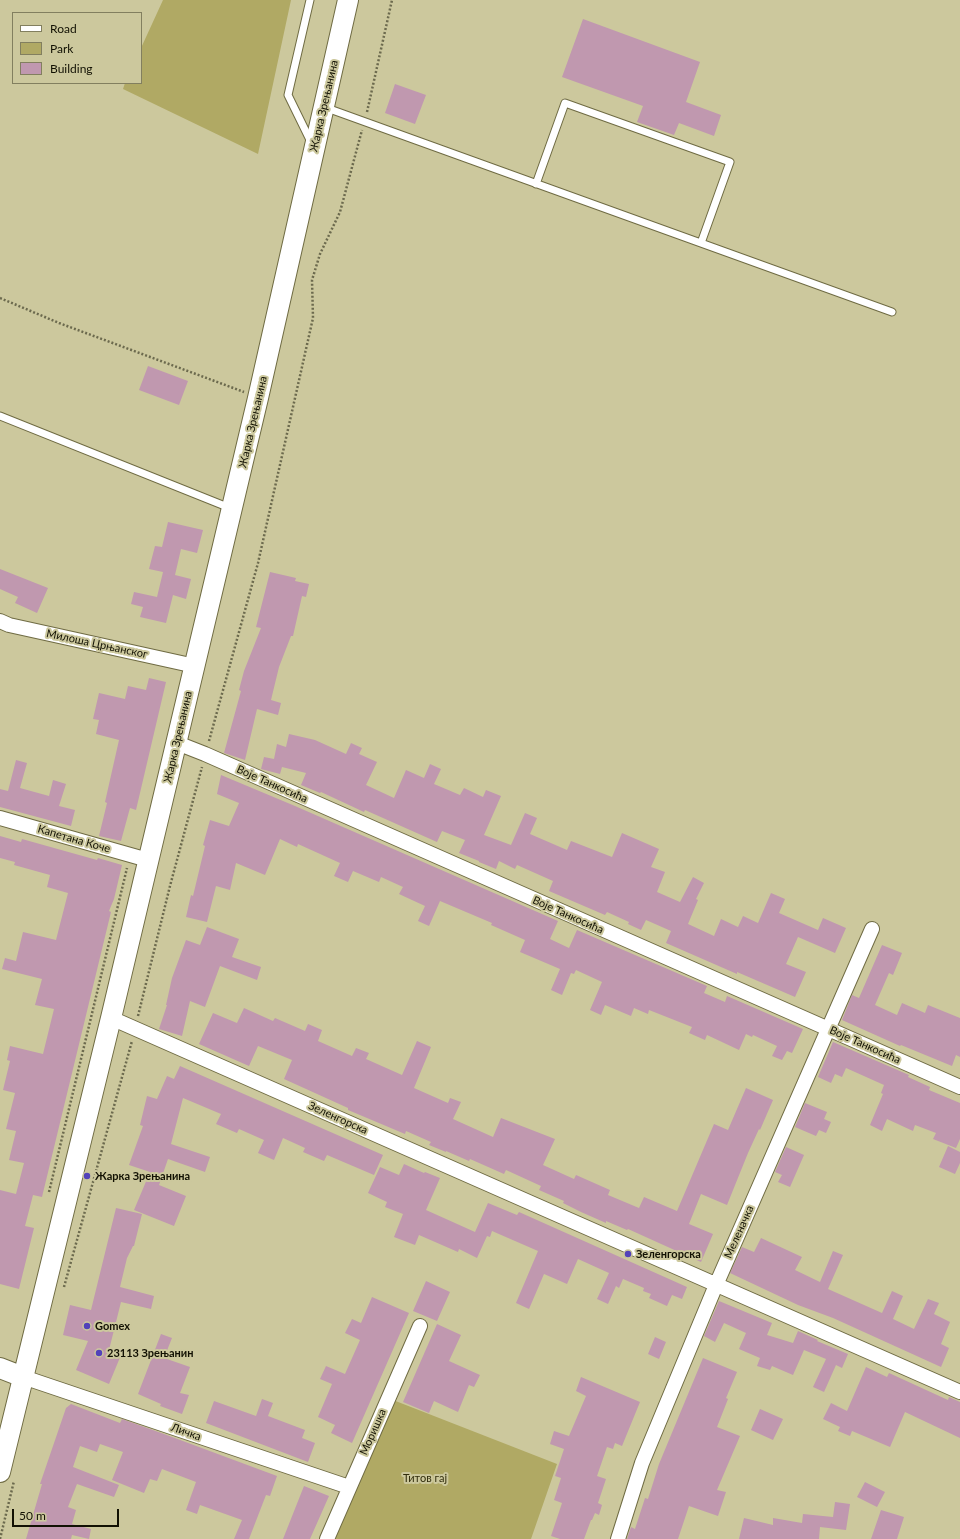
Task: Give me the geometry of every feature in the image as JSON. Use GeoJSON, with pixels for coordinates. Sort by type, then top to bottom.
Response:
{"type":"FeatureCollection","features":[{"type":"Feature","properties":{"kind":"main road","name":"Жарка Зрењанина"},"geometry":{"type":"LineString","coordinates":[[0,1472],[195,666],[258,398],[348,0]]}},
{"type":"Feature","properties":{"kind":"main road"},"geometry":{"type":"LineString","coordinates":[[0,1368],[23,1378]]}},
{"type":"Feature","properties":{"kind":"street","name":"Милоша Црњанског"},"geometry":{"type":"LineString","coordinates":[[0,621],[9,625],[195,666]]}},
{"type":"Feature","properties":{"kind":"street","name":"Воје Танкосића"},"geometry":{"type":"LineString","coordinates":[[176,744],[205,754],[960,1087]]}},
{"type":"Feature","properties":{"kind":"street","name":"Капетана Коче"},"geometry":{"type":"LineString","coordinates":[[0,818],[148,860]]}},
{"type":"Feature","properties":{"kind":"street","name":"Меленачка"},"geometry":{"type":"LineString","coordinates":[[618,1539],[642,1463],[716,1285],[872,929]]}},
{"type":"Feature","properties":{"kind":"street","name":"Зеленгорска"},"geometry":{"type":"LineString","coordinates":[[111,1018],[960,1392]]}},
{"type":"Feature","properties":{"kind":"street","name":"Моришка"},"geometry":{"type":"LineString","coordinates":[[327,1539],[420,1326]]}},
{"type":"Feature","properties":{"kind":"street","name":"Личка"},"geometry":{"type":"LineString","coordinates":[[23,1378],[349,1487]]}},
{"type":"Feature","properties":{"kind":"lane"},"geometry":{"type":"LineString","coordinates":[[310,0],[288,95],[315,149]]}},
{"type":"Feature","properties":{"kind":"lane"},"geometry":{"type":"LineString","coordinates":[[536,184],[565,103],[633,127],[730,162],[701,243]]}},
{"type":"Feature","properties":{"kind":"lane"},"geometry":{"type":"LineString","coordinates":[[324,107],[892,312]]}},
{"type":"Feature","properties":{"kind":"lane"},"geometry":{"type":"LineString","coordinates":[[0,416],[232,509]]}},
{"type":"Feature","properties":{"kind":"path"},"geometry":{"type":"LineString","coordinates":[[64,1289],[135,1029],[170,886],[205,754],[258,563],[313,318],[312,280],[320,254],[340,212],[365,122],[392,0]]}},
{"type":"Feature","properties":{"kind":"path"},"geometry":{"type":"LineString","coordinates":[[0,298],[59,323],[258,398]]}},
{"type":"Feature","properties":{"kind":"path"},"geometry":{"type":"LineString","coordinates":[[49,1194],[130,855]]}},
{"type":"Feature","properties":{"kind":"green space"},"geometry":{"type":"Polygon","coordinates":[[[163,0],[291,0],[258,154],[123,89],[125,84],[142,84],[142,46],[163,0]]]}},
{"type":"Feature","properties":{"kind":"green space","name":"Титов гај"},"geometry":{"type":"Polygon","coordinates":[[[393,1400],[557,1464],[531,1539],[332,1539],[393,1400]]]}},
{"type":"Feature","properties":{"kind":"building"},"geometry":{"type":"Polygon","coordinates":[[[583,19],[700,62],[686,102],[721,115],[714,136],[679,123],[674,135],[637,122],[643,106],[562,77],[583,19]]]}},
{"type":"Feature","properties":{"kind":"building"},"geometry":{"type":"Polygon","coordinates":[[[395,84],[426,95],[415,124],[385,113],[395,84]]]}},
{"type":"Feature","properties":{"kind":"building"},"geometry":{"type":"Polygon","coordinates":[[[148,366],[188,381],[179,405],[139,390],[148,366]]]}},
{"type":"Feature","properties":{"kind":"building"},"geometry":{"type":"Polygon","coordinates":[[[168,522],[203,530],[197,553],[181,549],[175,575],[191,579],[186,599],[173,595],[166,623],[140,617],[143,607],[131,604],[134,592],[157,597],[163,572],[149,569],[155,546],[162,547],[168,522]]]}},
{"type":"Feature","properties":{"kind":"building"},"geometry":{"type":"Polygon","coordinates":[[[0,569],[48,588],[37,613],[15,603],[18,597],[0,589],[0,569]]]}},
{"type":"Feature","properties":{"kind":"building"},"geometry":{"type":"Polygon","coordinates":[[[270,572],[296,578],[295,581],[309,584],[306,597],[302,596],[293,636],[291,636],[279,667],[271,700],[281,703],[278,715],[257,709],[245,760],[224,753],[241,691],[239,690],[244,671],[261,628],[256,627],[270,572]]]}},
{"type":"Feature","properties":{"kind":"building"},"geometry":{"type":"Polygon","coordinates":[[[149,678],[166,682],[136,810],[130,808],[121,841],[99,836],[119,740],[96,734],[99,720],[93,719],[99,693],[125,699],[128,686],[146,690],[149,678]]]}},
{"type":"Feature","properties":{"kind":"building"},"geometry":{"type":"Polygon","coordinates":[[[289,734],[315,740],[346,754],[351,743],[362,748],[359,754],[377,762],[366,785],[394,798],[406,770],[424,778],[430,764],[441,769],[434,784],[460,795],[464,788],[483,797],[486,790],[501,796],[484,835],[511,845],[525,813],[537,818],[530,834],[567,850],[571,841],[612,857],[622,833],[659,849],[651,867],[665,872],[657,892],[680,902],[693,877],[704,883],[696,899],[698,900],[688,924],[714,936],[721,919],[738,927],[743,916],[758,923],[771,893],[785,899],[779,913],[818,930],[823,918],[846,928],[835,953],[798,937],[786,964],[806,972],[795,997],[666,943],[671,931],[646,920],[641,930],[628,924],[629,922],[607,912],[605,915],[549,891],[553,881],[517,865],[515,869],[499,861],[496,869],[459,853],[465,840],[442,831],[437,842],[365,810],[364,812],[321,792],[320,793],[301,785],[306,773],[282,767],[280,774],[261,769],[264,757],[274,759],[277,744],[286,747],[289,734]]]}},
{"type":"Feature","properties":{"kind":"building"},"geometry":{"type":"Polygon","coordinates":[[[16,760],[27,763],[20,788],[49,796],[53,780],[66,784],[59,806],[75,810],[71,826],[0,807],[0,789],[8,791],[16,760]]]}},
{"type":"Feature","properties":{"kind":"building"},"geometry":{"type":"Polygon","coordinates":[[[221,775],[558,921],[550,939],[569,948],[577,930],[707,986],[704,993],[725,1002],[727,996],[803,1029],[792,1053],[787,1051],[782,1060],[772,1056],[777,1046],[753,1035],[752,1037],[746,1034],[739,1050],[707,1035],[705,1040],[689,1033],[692,1027],[649,1010],[648,1014],[634,1008],[631,1016],[605,1005],[601,1015],[590,1010],[602,982],[576,970],[574,974],[571,973],[562,995],[551,990],[560,969],[520,952],[525,940],[491,925],[492,923],[440,901],[429,926],[418,921],[425,906],[399,894],[403,887],[381,877],[379,882],[353,871],[348,882],[334,876],[340,863],[298,844],[297,847],[280,839],[265,875],[236,863],[230,890],[216,886],[207,922],[186,917],[191,895],[193,896],[205,846],[203,845],[210,820],[229,826],[239,803],[217,794],[221,775]]]}},
{"type":"Feature","properties":{"kind":"building"},"geometry":{"type":"Polygon","coordinates":[[[0,836],[21,842],[22,839],[97,860],[98,858],[122,865],[114,899],[109,911],[111,912],[42,1197],[33,1195],[25,1226],[34,1228],[19,1289],[0,1284],[0,1190],[16,1194],[24,1163],[9,1160],[16,1131],[6,1129],[15,1093],[3,1090],[10,1061],[7,1060],[10,1046],[43,1054],[54,1009],[35,1005],[42,979],[2,969],[5,958],[16,961],[23,932],[56,940],[68,893],[47,887],[50,875],[14,865],[15,862],[0,858],[0,836]]]}},
{"type":"Feature","properties":{"kind":"building"},"geometry":{"type":"Polygon","coordinates":[[[207,927],[239,939],[232,957],[261,967],[257,980],[220,966],[205,1007],[190,1001],[182,1036],[159,1029],[167,1005],[172,978],[186,940],[200,945],[207,927]]]}},
{"type":"Feature","properties":{"kind":"building"},"geometry":{"type":"Polygon","coordinates":[[[882,945],[902,953],[893,975],[889,973],[875,1005],[897,1015],[902,1003],[925,1013],[928,1005],[960,1018],[960,1057],[956,1055],[952,1066],[901,1045],[900,1046],[842,1020],[852,995],[859,998],[882,945]]]}},
{"type":"Feature","properties":{"kind":"building"},"geometry":{"type":"Polygon","coordinates":[[[244,1008],[273,1021],[275,1018],[305,1031],[308,1024],[322,1030],[318,1041],[352,1056],[356,1048],[369,1053],[366,1059],[402,1075],[417,1041],[431,1047],[414,1088],[448,1103],[450,1098],[461,1102],[453,1119],[493,1137],[501,1118],[555,1139],[543,1165],[574,1179],[576,1175],[610,1190],[608,1195],[639,1208],[644,1197],[677,1211],[714,1124],[728,1130],[746,1088],[773,1100],[748,1153],[727,1205],[701,1194],[689,1224],[713,1234],[701,1262],[628,1229],[627,1230],[606,1221],[606,1223],[581,1212],[563,1203],[564,1201],[539,1190],[541,1186],[506,1170],[504,1174],[470,1159],[469,1161],[446,1152],[429,1145],[431,1142],[406,1131],[405,1134],[348,1110],[348,1108],[284,1079],[292,1060],[258,1046],[249,1066],[199,1044],[213,1013],[237,1023],[244,1008]]]}},
{"type":"Feature","properties":{"kind":"building"},"geometry":{"type":"Polygon","coordinates":[[[833,1042],[909,1075],[908,1077],[930,1087],[929,1090],[960,1103],[960,1139],[956,1148],[933,1139],[936,1133],[915,1125],[913,1131],[887,1119],[882,1131],[870,1125],[883,1094],[881,1093],[884,1085],[846,1068],[842,1077],[835,1074],[831,1083],[818,1077],[833,1042]]]}},
{"type":"Feature","properties":{"kind":"building"},"geometry":{"type":"Polygon","coordinates":[[[180,1066],[383,1155],[374,1175],[327,1155],[324,1161],[303,1152],[305,1148],[283,1138],[274,1160],[258,1153],[264,1140],[239,1129],[237,1133],[216,1124],[221,1114],[183,1098],[171,1144],[210,1157],[205,1172],[168,1159],[159,1185],[186,1196],[174,1226],[134,1210],[150,1172],[129,1165],[143,1126],[140,1125],[147,1096],[157,1099],[167,1076],[174,1079],[180,1066]]]}},
{"type":"Feature","properties":{"kind":"building"},"geometry":{"type":"Polygon","coordinates":[[[805,1103],[827,1112],[824,1119],[831,1122],[826,1133],[819,1130],[816,1136],[795,1127],[805,1103]]]}},
{"type":"Feature","properties":{"kind":"building"},"geometry":{"type":"Polygon","coordinates":[[[948,1146],[960,1152],[960,1163],[955,1174],[939,1167],[948,1146]]]}},
{"type":"Feature","properties":{"kind":"building"},"geometry":{"type":"Polygon","coordinates":[[[786,1147],[804,1155],[790,1187],[778,1182],[782,1175],[775,1172],[786,1147]]]}},
{"type":"Feature","properties":{"kind":"building"},"geometry":{"type":"Polygon","coordinates":[[[404,1164],[440,1178],[426,1210],[475,1232],[488,1203],[517,1215],[519,1212],[687,1287],[682,1299],[672,1295],[667,1306],[649,1298],[651,1294],[643,1291],[644,1288],[623,1279],[619,1288],[616,1286],[608,1304],[597,1299],[609,1273],[578,1259],[567,1284],[544,1274],[529,1309],[516,1303],[538,1251],[492,1231],[490,1237],[487,1236],[477,1258],[459,1249],[458,1252],[419,1235],[415,1245],[394,1237],[403,1214],[385,1207],[387,1202],[368,1193],[380,1167],[399,1175],[404,1164]]]}},
{"type":"Feature","properties":{"kind":"building"},"geometry":{"type":"Polygon","coordinates":[[[116,1208],[142,1214],[134,1246],[127,1258],[120,1287],[154,1296],[151,1309],[121,1302],[109,1350],[121,1355],[109,1384],[76,1370],[88,1341],[63,1335],[70,1305],[91,1310],[116,1208]]]}},
{"type":"Feature","properties":{"kind":"building"},"geometry":{"type":"Polygon","coordinates":[[[761,1238],[802,1257],[795,1270],[820,1282],[833,1251],[843,1255],[828,1289],[882,1313],[892,1291],[903,1296],[893,1319],[914,1329],[928,1299],[939,1303],[934,1314],[950,1322],[941,1344],[949,1348],[941,1367],[833,1318],[798,1305],[730,1273],[742,1247],[754,1252],[761,1238]]]}},
{"type":"Feature","properties":{"kind":"building"},"geometry":{"type":"Polygon","coordinates":[[[426,1281],[450,1292],[437,1321],[413,1311],[426,1281]]]}},
{"type":"Feature","properties":{"kind":"building"},"geometry":{"type":"Polygon","coordinates":[[[372,1297],[409,1313],[352,1443],[331,1433],[335,1425],[318,1417],[332,1384],[320,1379],[326,1366],[345,1374],[360,1340],[345,1333],[352,1319],[361,1323],[372,1297]]]}},
{"type":"Feature","properties":{"kind":"building"},"geometry":{"type":"Polygon","coordinates":[[[719,1301],[772,1323],[767,1335],[793,1343],[798,1331],[848,1354],[842,1368],[836,1365],[824,1392],[813,1387],[826,1359],[804,1350],[793,1375],[772,1366],[770,1370],[757,1366],[760,1358],[739,1349],[746,1333],[724,1323],[715,1342],[704,1336],[719,1301]]]}},
{"type":"Feature","properties":{"kind":"building"},"geometry":{"type":"Polygon","coordinates":[[[437,1324],[461,1335],[449,1361],[480,1375],[474,1387],[469,1385],[458,1412],[434,1401],[429,1413],[403,1402],[437,1324]]]}},
{"type":"Feature","properties":{"kind":"building"},"geometry":{"type":"Polygon","coordinates":[[[161,1334],[172,1338],[164,1358],[190,1367],[180,1393],[189,1395],[182,1414],[160,1406],[161,1404],[138,1394],[161,1334]]]}},
{"type":"Feature","properties":{"kind":"building"},"geometry":{"type":"Polygon","coordinates":[[[655,1337],[666,1342],[659,1359],[648,1354],[655,1337]]]}},
{"type":"Feature","properties":{"kind":"building"},"geometry":{"type":"Polygon","coordinates":[[[703,1358],[737,1372],[726,1398],[728,1399],[717,1427],[740,1436],[717,1490],[726,1492],[718,1516],[689,1506],[678,1539],[627,1539],[631,1527],[635,1529],[645,1498],[648,1499],[659,1464],[703,1358]]]}},
{"type":"Feature","properties":{"kind":"building"},"geometry":{"type":"Polygon","coordinates":[[[866,1367],[887,1377],[889,1373],[948,1400],[949,1397],[960,1402],[960,1438],[905,1412],[890,1447],[852,1431],[850,1436],[838,1431],[840,1427],[823,1419],[831,1403],[847,1411],[866,1367]]]}},
{"type":"Feature","properties":{"kind":"building"},"geometry":{"type":"Polygon","coordinates":[[[581,1377],[640,1402],[622,1446],[615,1443],[613,1449],[607,1447],[597,1476],[606,1479],[598,1503],[602,1505],[599,1515],[595,1513],[584,1539],[560,1539],[551,1536],[562,1503],[554,1500],[561,1478],[555,1476],[564,1449],[550,1444],[554,1431],[569,1436],[586,1396],[576,1391],[581,1377]]]}},
{"type":"Feature","properties":{"kind":"building"},"geometry":{"type":"Polygon","coordinates":[[[262,1399],[273,1403],[268,1416],[305,1430],[302,1438],[315,1443],[308,1462],[206,1423],[214,1401],[256,1416],[262,1399]]]}},
{"type":"Feature","properties":{"kind":"building"},"geometry":{"type":"Polygon","coordinates":[[[71,1404],[120,1423],[122,1419],[277,1476],[270,1496],[266,1495],[249,1539],[234,1539],[242,1520],[200,1505],[197,1514],[186,1510],[196,1482],[162,1469],[157,1481],[150,1479],[144,1493],[112,1480],[123,1452],[100,1444],[97,1452],[80,1446],[73,1467],[119,1485],[114,1497],[77,1484],[68,1507],[76,1510],[72,1524],[91,1529],[89,1539],[72,1535],[71,1539],[26,1539],[42,1484],[40,1484],[66,1408],[71,1404]]]}},
{"type":"Feature","properties":{"kind":"building"},"geometry":{"type":"Polygon","coordinates":[[[760,1409],[783,1419],[773,1440],[751,1430],[760,1409]]]}},
{"type":"Feature","properties":{"kind":"building"},"geometry":{"type":"Polygon","coordinates":[[[865,1482],[885,1492],[877,1507],[857,1497],[865,1482]]]}},
{"type":"Feature","properties":{"kind":"building"},"geometry":{"type":"Polygon","coordinates":[[[304,1486],[329,1496],[310,1539],[283,1539],[304,1486]]]}},
{"type":"Feature","properties":{"kind":"building"},"geometry":{"type":"Polygon","coordinates":[[[835,1502],[850,1504],[846,1530],[820,1527],[819,1539],[739,1539],[744,1518],[773,1525],[773,1518],[802,1523],[803,1514],[833,1517],[835,1502]]]}},
{"type":"Feature","properties":{"kind":"building"},"geometry":{"type":"Polygon","coordinates":[[[881,1510],[904,1517],[897,1539],[871,1539],[881,1510]]]}},
{"type":"Feature","properties":{"kind":"place","name":"Жарка Зрењанина"},"geometry":{"type":"Point","coordinates":[87,1176]}},
{"type":"Feature","properties":{"kind":"place","name":"Зеленгорска"},"geometry":{"type":"Point","coordinates":[628,1254]}},
{"type":"Feature","properties":{"kind":"place","name":"Gomex"},"geometry":{"type":"Point","coordinates":[87,1326]}},
{"type":"Feature","properties":{"kind":"place","name":"23113 Зрењанин"},"geometry":{"type":"Point","coordinates":[99,1353]}}]}
